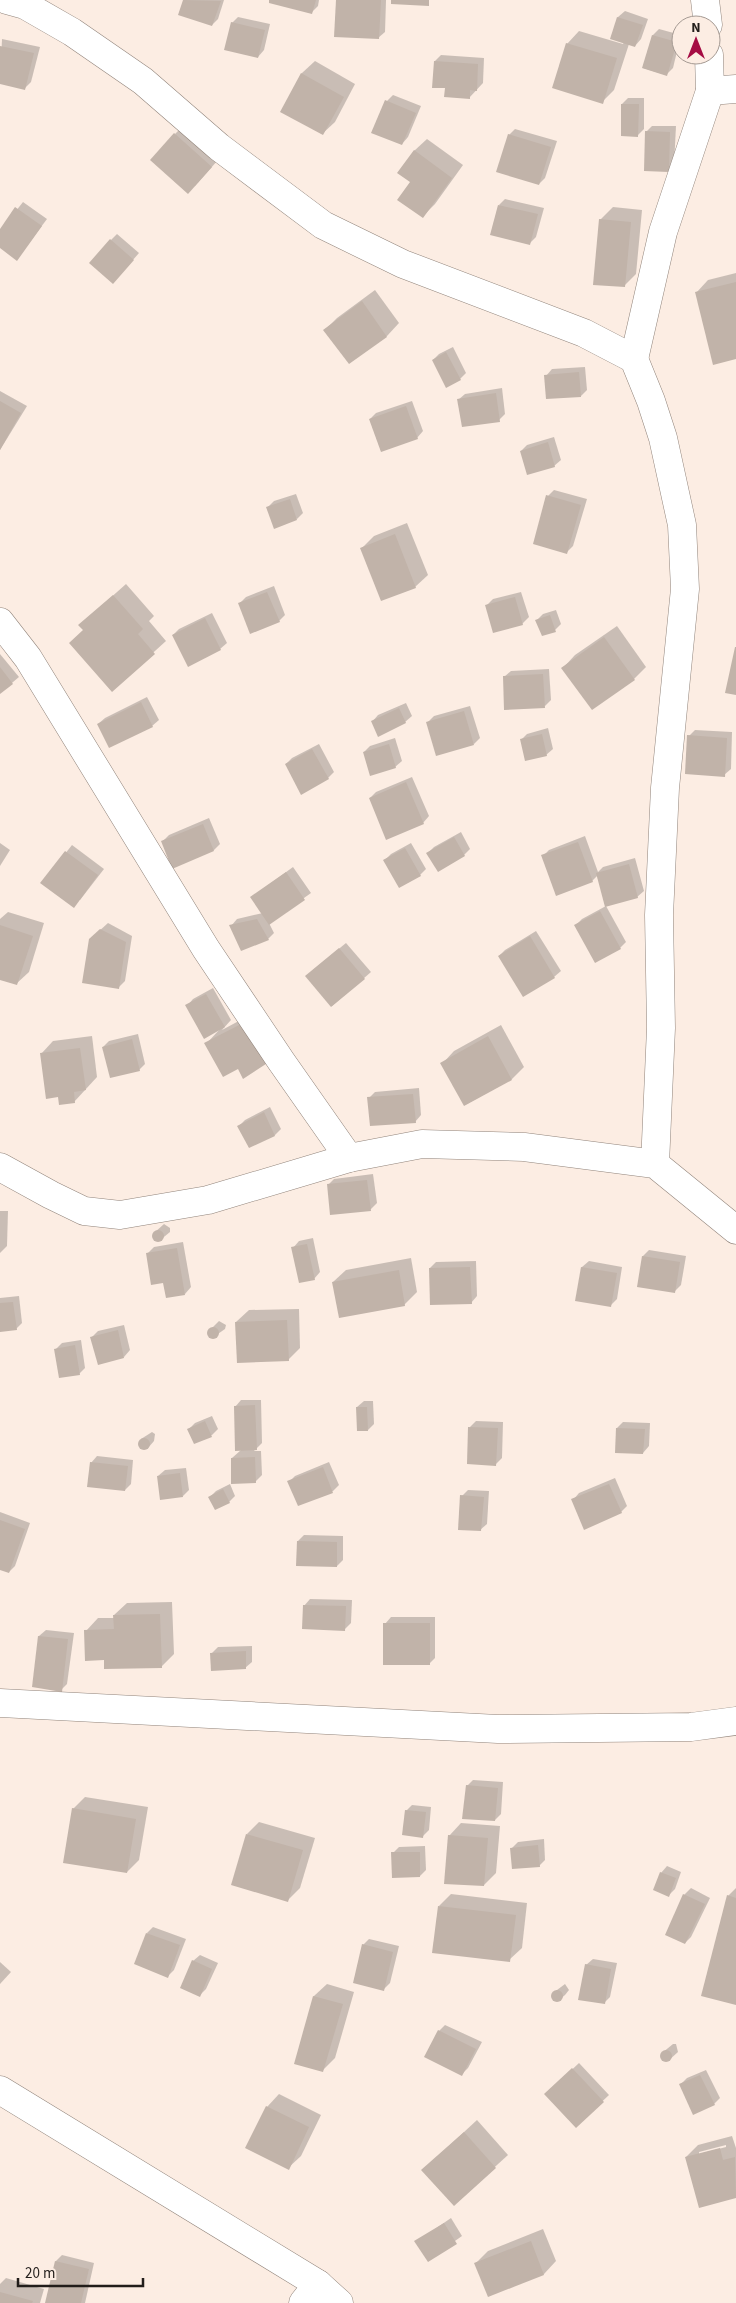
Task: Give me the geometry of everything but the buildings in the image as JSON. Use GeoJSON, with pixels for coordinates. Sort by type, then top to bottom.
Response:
{"type":"FeatureCollection","features":[{"type":"Feature","properties":{"kind":"street"},"geometry":{"type":"LineString","coordinates":[[705,0],[707,15]]}},
{"type":"Feature","properties":{"kind":"street"},"geometry":{"type":"LineString","coordinates":[[18,2],[72,32],[143,81],[218,147],[323,225],[403,264],[584,333],[634,359]]}},
{"type":"Feature","properties":{"kind":"street"},"geometry":{"type":"LineString","coordinates":[[655,1164],[661,1028],[659,915],[665,788],[685,589],[682,525],[663,438],[634,359],[663,232],[723,90],[713,65]]}},
{"type":"Feature","properties":{"kind":"street"},"geometry":{"type":"LineString","coordinates":[[0,622],[28,658],[206,949],[349,1158]]}},
{"type":"Feature","properties":{"kind":"street"},"geometry":{"type":"LineString","coordinates":[[0,1167],[84,1211],[120,1215],[208,1200],[349,1158],[422,1144],[524,1147],[655,1164],[736,1230]]}},
{"type":"Feature","properties":{"kind":"street"},"geometry":{"type":"LineString","coordinates":[[0,1703],[498,1729],[691,1727],[736,1721]]}},
{"type":"Feature","properties":{"kind":"street"},"geometry":{"type":"LineString","coordinates":[[0,2090],[311,2293],[339,2303]]}}]}
